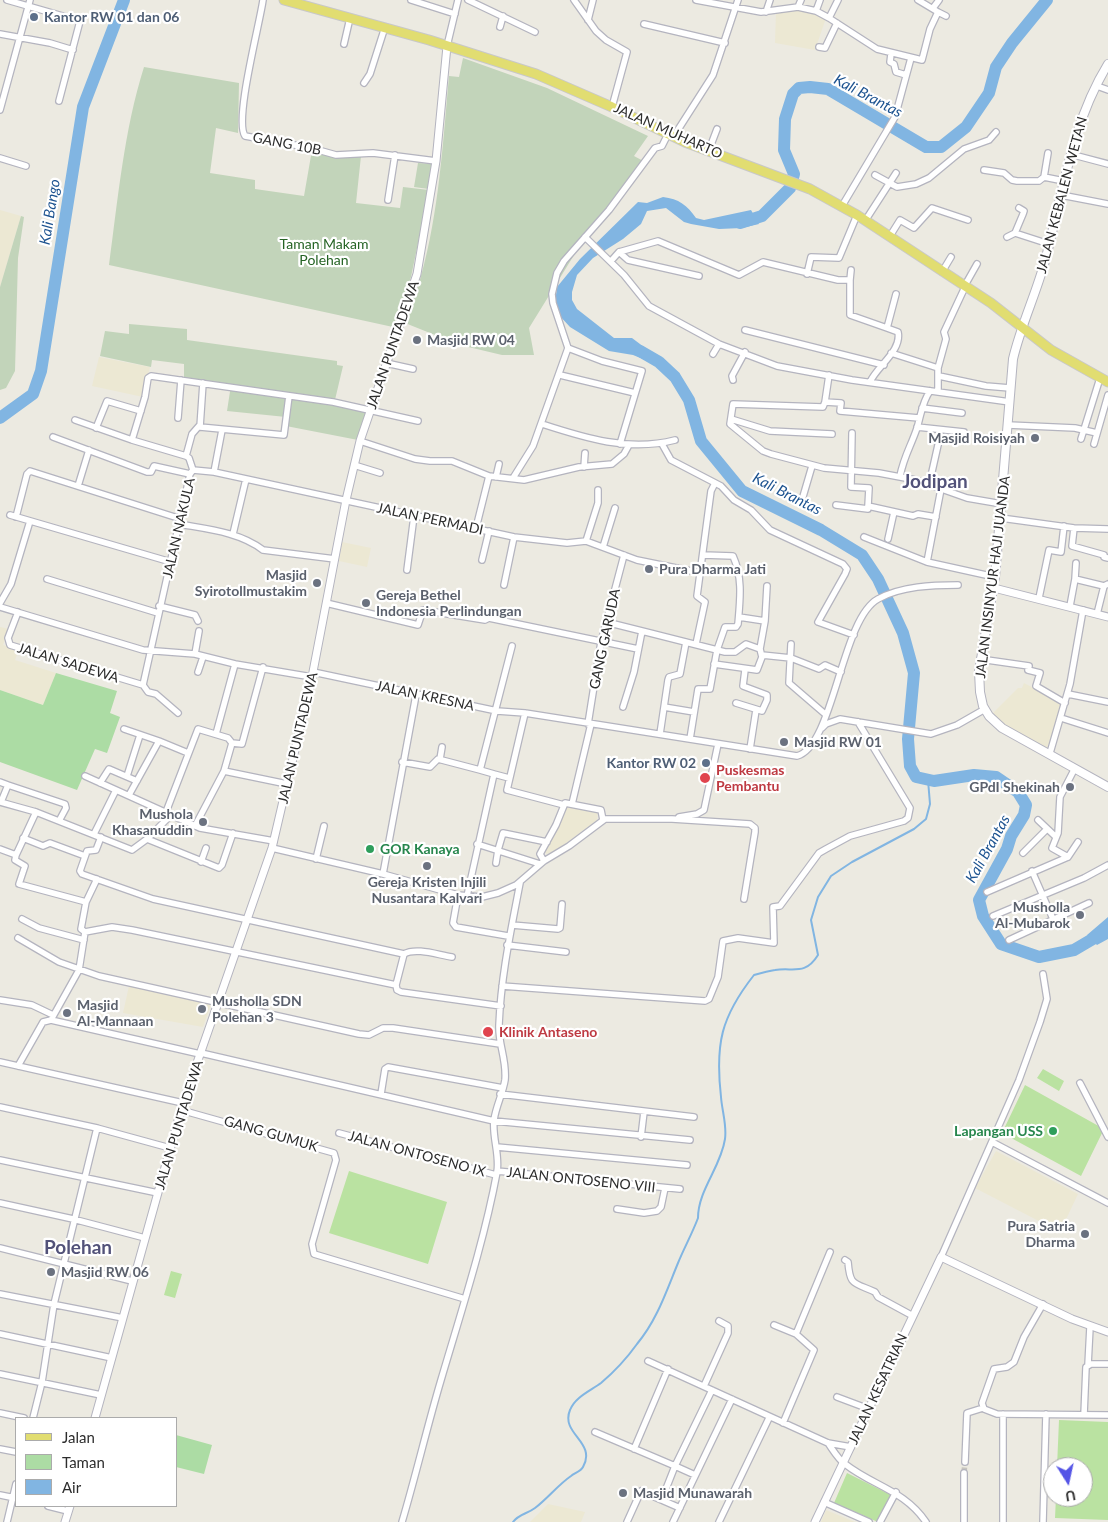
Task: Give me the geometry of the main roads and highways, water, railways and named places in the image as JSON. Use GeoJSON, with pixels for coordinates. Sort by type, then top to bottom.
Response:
{"type":"FeatureCollection","features":[{"type":"Feature","properties":{"kind":"main road","name":"JALAN MUHARTO"},"geometry":{"type":"LineString","coordinates":[[284,0],[385,27],[536,74],[671,135],[810,189],[842,206],[890,236],[964,287],[991,303],[1051,350],[1104,380]]}},
{"type":"Feature","properties":{"kind":"main road","name":"JALAN KEBALEN WETAN"},"geometry":{"type":"LineString","coordinates":[[1021,328],[1049,244],[1070,154],[1080,121],[1108,64]]}},
{"type":"Feature","properties":{"kind":"main road","name":"JALAN INSINYUR HAJI JUANDA"},"geometry":{"type":"LineString","coordinates":[[1021,328],[1013,359],[1001,518],[994,588],[980,659],[980,692],[985,709],[992,720],[1002,728],[1050,753],[1108,787]]}},
{"type":"Feature","properties":{"kind":"water"},"geometry":{"type":"Polygon","coordinates":[[[663,197],[678,201],[686,206],[696,218],[704,220],[751,210],[759,224],[742,228],[719,229],[684,222],[666,208],[647,211],[641,224],[623,239],[593,258],[577,275],[572,292],[572,300],[577,309],[614,338],[632,338],[656,356],[653,363],[633,355],[609,351],[570,327],[558,314],[555,303],[557,287],[580,259],[638,202],[647,203],[663,197]]]}},
{"type":"Feature","properties":{"kind":"water"},"geometry":{"type":"Polygon","coordinates":[[[1108,917],[1108,939],[1097,945],[1087,935],[1108,917]]]}},
{"type":"Feature","properties":{"kind":"waterway","name":"Kali Bango"},"geometry":{"type":"LineString","coordinates":[[0,418],[33,394],[41,371],[83,107],[124,0]]}},
{"type":"Feature","properties":{"kind":"waterway","name":"Kali Brantas"},"geometry":{"type":"LineString","coordinates":[[740,223],[762,216],[790,188],[794,174],[784,150],[785,119],[793,94],[799,88],[828,89],[926,147],[941,147],[966,127],[989,93],[996,67],[1012,43],[1047,0]]}},
{"type":"Feature","properties":{"kind":"waterway","name":"Kali Brantas"},"geometry":{"type":"LineString","coordinates":[[640,351],[659,362],[675,377],[689,400],[701,441],[742,491],[821,530],[862,555],[878,579],[903,633],[914,673],[908,739],[910,766],[916,777],[934,781],[974,775],[996,777],[1018,792],[1026,805],[1024,815],[1011,836],[1007,849],[979,900],[983,916],[1001,944],[1039,957],[1074,950],[1108,930]]}},
{"type":"Feature","properties":{"kind":"waterway"},"geometry":{"type":"LineString","coordinates":[[513,1522],[518,1517],[535,1508],[583,1467],[586,1458],[585,1451],[573,1432],[568,1418],[572,1405],[615,1370],[644,1335],[660,1305],[696,1224],[705,1188],[719,1159],[725,1139],[719,1061],[723,1032],[734,1004],[754,975],[781,969],[803,968],[813,962],[818,955],[811,920],[818,897],[831,876],[852,862],[914,829],[926,819],[930,804],[928,780]]}},
{"type":"Feature","properties":{"kind":"tunnel"},"geometry":{"type":"LineString","coordinates":[[964,1473],[965,1462]]}},
{"type":"Feature","properties":{"kind":"place","name":"Kantor RW 01 dan 06"},"geometry":{"type":"Point","coordinates":[34,17]}},
{"type":"Feature","properties":{"kind":"place","name":"Masjid RW 04"},"geometry":{"type":"Point","coordinates":[417,340]}},
{"type":"Feature","properties":{"kind":"place","name":"Masjid Roisiyah"},"geometry":{"type":"Point","coordinates":[1035,438]}},
{"type":"Feature","properties":{"kind":"place","name":"Pura Dharma Jati"},"geometry":{"type":"Point","coordinates":[649,569]}},
{"type":"Feature","properties":{"kind":"place","name":"Masjid Syirotollmustakim"},"geometry":{"type":"Point","coordinates":[317,583]}},
{"type":"Feature","properties":{"kind":"place","name":"Gereja Bethel Indonesia Perlindungan"},"geometry":{"type":"Point","coordinates":[366,603]}},
{"type":"Feature","properties":{"kind":"place","name":"Masjid RW 01"},"geometry":{"type":"Point","coordinates":[784,742]}},
{"type":"Feature","properties":{"kind":"place","name":"Kantor RW 02"},"geometry":{"type":"Point","coordinates":[706,763]}},
{"type":"Feature","properties":{"kind":"place","name":"Puskesmas Pembantu"},"geometry":{"type":"Point","coordinates":[705,778]}},
{"type":"Feature","properties":{"kind":"place","name":"GPdI Shekinah"},"geometry":{"type":"Point","coordinates":[1070,787]}},
{"type":"Feature","properties":{"kind":"place","name":"Mushola Khasanuddin"},"geometry":{"type":"Point","coordinates":[203,822]}},
{"type":"Feature","properties":{"kind":"place","name":"GOR Kanaya"},"geometry":{"type":"Point","coordinates":[370,849]}},
{"type":"Feature","properties":{"kind":"place","name":"Gereja Kristen Injili Nusantara Kalvari"},"geometry":{"type":"Point","coordinates":[427,866]}},
{"type":"Feature","properties":{"kind":"place","name":"Musholla Al-Mubarok"},"geometry":{"type":"Point","coordinates":[1080,915]}},
{"type":"Feature","properties":{"kind":"place","name":"Musholla SDN Polehan 3"},"geometry":{"type":"Point","coordinates":[202,1009]}},
{"type":"Feature","properties":{"kind":"place","name":"Masjid Al-Mannaan"},"geometry":{"type":"Point","coordinates":[67,1013]}},
{"type":"Feature","properties":{"kind":"place","name":"Klinik Antaseno"},"geometry":{"type":"Point","coordinates":[488,1032]}},
{"type":"Feature","properties":{"kind":"place","name":"Lapangan USS"},"geometry":{"type":"Point","coordinates":[1053,1131]}},
{"type":"Feature","properties":{"kind":"place","name":"Pura Satria Dharma"},"geometry":{"type":"Point","coordinates":[1085,1234]}},
{"type":"Feature","properties":{"kind":"place","name":"Masjid RW 06"},"geometry":{"type":"Point","coordinates":[51,1272]}},
{"type":"Feature","properties":{"kind":"place","name":"Masjid Munawarah"},"geometry":{"type":"Point","coordinates":[623,1493]}},
{"type":"Feature","properties":{"kind":"district","name":"Jodipan"},"geometry":{"type":"Point","coordinates":[935,482]}},
{"type":"Feature","properties":{"kind":"district","name":"Polehan"},"geometry":{"type":"Point","coordinates":[78,1248]}},
{"type":"Feature","properties":{"kind":"park label","name":"Taman Makam Polehan"},"geometry":{"type":"Point","coordinates":[324,252]}}]}
